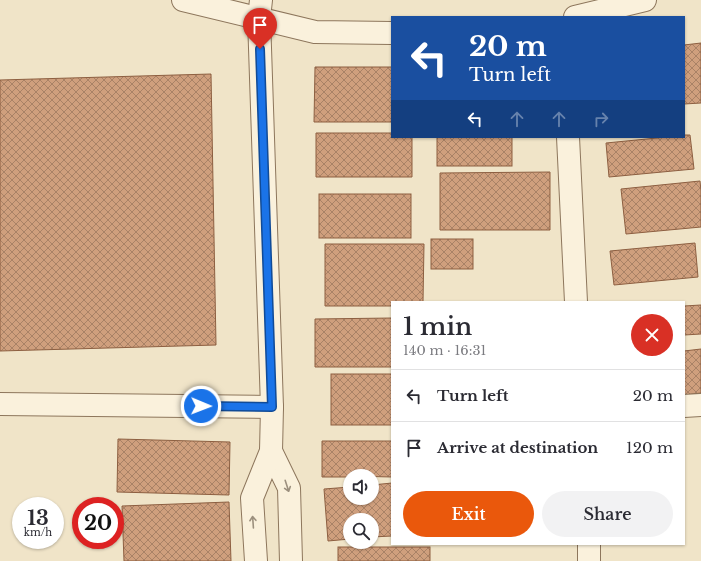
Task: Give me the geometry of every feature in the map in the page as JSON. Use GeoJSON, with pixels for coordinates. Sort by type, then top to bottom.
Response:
{"type":"FeatureCollection","features":[{"type":"Feature","properties":{"kind":"street"},"geometry":{"type":"LineString","coordinates":[[183,0],[260,9],[315,32],[391,33]]}},
{"type":"Feature","properties":{"kind":"street"},"geometry":{"type":"LineString","coordinates":[[579,16],[645,0]]}},
{"type":"Feature","properties":{"kind":"street"},"geometry":{"type":"LineString","coordinates":[[256,561],[252,498],[271,451],[272,407],[260,9]]}},
{"type":"Feature","properties":{"kind":"street"},"geometry":{"type":"LineString","coordinates":[[568,138],[576,301]]}},
{"type":"Feature","properties":{"kind":"street"},"geometry":{"type":"LineString","coordinates":[[0,404],[272,407]]}},
{"type":"Feature","properties":{"kind":"street"},"geometry":{"type":"LineString","coordinates":[[685,406],[701,405]]}},
{"type":"Feature","properties":{"kind":"street"},"geometry":{"type":"LineString","coordinates":[[271,451],[289,488],[291,561]]}},
{"type":"Feature","properties":{"kind":"street"},"geometry":{"type":"LineString","coordinates":[[588,545],[589,561]]}},
{"type":"Feature","properties":{"kind":"building"},"geometry":{"type":"Polygon","coordinates":[[[701,43],[701,103],[685,104],[685,45],[701,43]]]}},
{"type":"Feature","properties":{"kind":"building"},"geometry":{"type":"Polygon","coordinates":[[[315,67],[391,67],[391,122],[314,122],[315,67]]]}},
{"type":"Feature","properties":{"kind":"building"},"geometry":{"type":"Polygon","coordinates":[[[211,74],[216,345],[0,351],[0,80],[211,74]]]}},
{"type":"Feature","properties":{"kind":"building"},"geometry":{"type":"Polygon","coordinates":[[[316,133],[391,133],[391,138],[412,138],[412,177],[316,177],[316,133]]]}},
{"type":"Feature","properties":{"kind":"building"},"geometry":{"type":"Polygon","coordinates":[[[685,135],[690,135],[694,169],[609,177],[606,143],[657,138],[685,138],[685,135]]]}},
{"type":"Feature","properties":{"kind":"building"},"geometry":{"type":"Polygon","coordinates":[[[437,138],[512,138],[512,166],[437,166],[437,138]]]}},
{"type":"Feature","properties":{"kind":"building"},"geometry":{"type":"Polygon","coordinates":[[[550,172],[550,230],[440,230],[440,173],[550,172]]]}},
{"type":"Feature","properties":{"kind":"building"},"geometry":{"type":"Polygon","coordinates":[[[700,181],[701,227],[626,234],[621,189],[700,181]]]}},
{"type":"Feature","properties":{"kind":"building"},"geometry":{"type":"Polygon","coordinates":[[[319,194],[411,194],[411,238],[319,238],[319,194]]]}},
{"type":"Feature","properties":{"kind":"building"},"geometry":{"type":"Polygon","coordinates":[[[431,239],[473,239],[473,269],[431,269],[431,239]]]}},
{"type":"Feature","properties":{"kind":"building"},"geometry":{"type":"Polygon","coordinates":[[[695,243],[698,277],[614,285],[610,251],[695,243]]]}},
{"type":"Feature","properties":{"kind":"building"},"geometry":{"type":"Polygon","coordinates":[[[325,244],[424,244],[423,301],[391,301],[391,306],[325,306],[325,244]]]}},
{"type":"Feature","properties":{"kind":"building"},"geometry":{"type":"Polygon","coordinates":[[[701,305],[701,334],[685,335],[685,306],[701,305]]]}},
{"type":"Feature","properties":{"kind":"building"},"geometry":{"type":"Polygon","coordinates":[[[391,318],[391,367],[315,367],[315,319],[391,318]]]}},
{"type":"Feature","properties":{"kind":"building"},"geometry":{"type":"Polygon","coordinates":[[[701,349],[701,393],[685,395],[685,351],[701,349]]]}},
{"type":"Feature","properties":{"kind":"building"},"geometry":{"type":"Polygon","coordinates":[[[331,374],[391,374],[391,425],[331,425],[331,374]]]}},
{"type":"Feature","properties":{"kind":"building"},"geometry":{"type":"Polygon","coordinates":[[[118,439],[230,442],[229,495],[117,492],[118,439]]]}},
{"type":"Feature","properties":{"kind":"building"},"geometry":{"type":"Polygon","coordinates":[[[322,441],[391,441],[391,477],[379,477],[379,469],[343,469],[343,477],[322,477],[322,441]]]}},
{"type":"Feature","properties":{"kind":"building"},"geometry":{"type":"Polygon","coordinates":[[[391,483],[391,536],[379,537],[379,513],[343,513],[343,540],[328,541],[324,489],[343,488],[343,505],[379,505],[379,484],[391,483]]]}},
{"type":"Feature","properties":{"kind":"building"},"geometry":{"type":"Polygon","coordinates":[[[229,502],[231,561],[124,561],[124,506],[229,502]]]}},
{"type":"Feature","properties":{"kind":"building"},"geometry":{"type":"Polygon","coordinates":[[[338,547],[343,547],[343,549],[379,549],[379,547],[430,547],[430,561],[338,561],[338,547]]]}},
{"type":"Feature","properties":{"kind":"route"},"geometry":{"type":"LineString","coordinates":[[201,406],[272,407],[260,49]]}}]}
